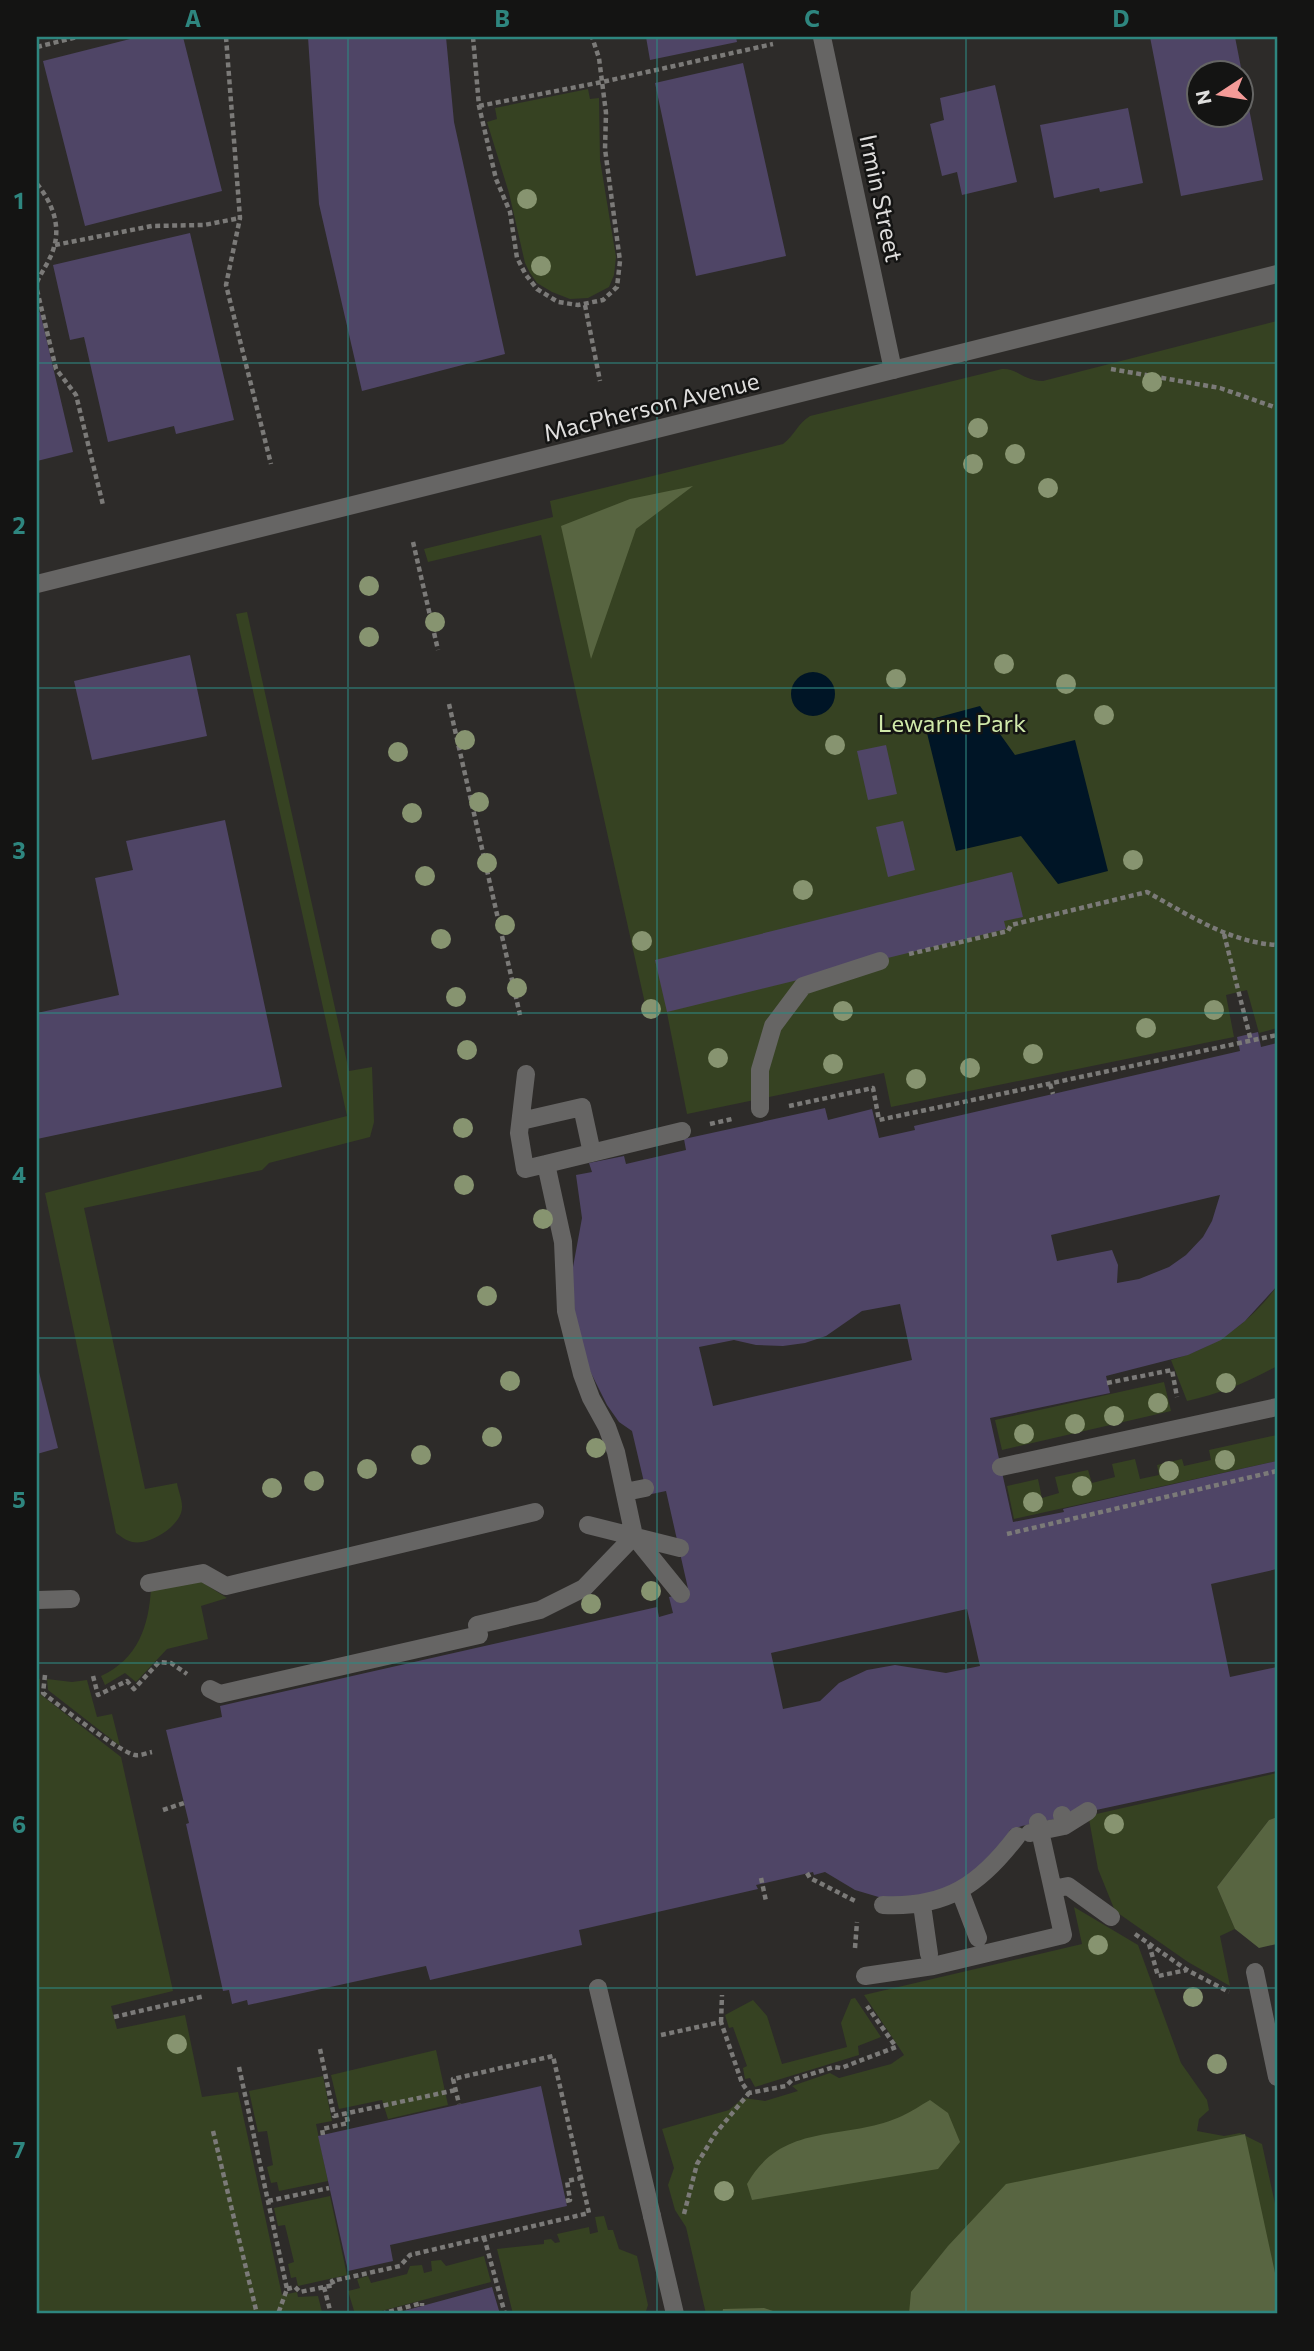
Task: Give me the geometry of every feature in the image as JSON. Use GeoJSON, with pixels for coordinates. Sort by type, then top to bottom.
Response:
{"type":"FeatureCollection","features":[{"type":"Feature","properties":{"kind":"street","name":"Irmin Street"},"geometry":{"type":"LineString","coordinates":[[822,37],[893,370]]}},
{"type":"Feature","properties":{"kind":"street","name":"MacPherson Avenue"},"geometry":{"type":"LineString","coordinates":[[37,584],[1277,274]]}},
{"type":"Feature","properties":{"kind":"street"},"geometry":{"type":"LineString","coordinates":[[760,1109],[760,1070],[773,1026],[803,986],[880,961]]}},
{"type":"Feature","properties":{"kind":"street"},"geometry":{"type":"LineString","coordinates":[[526,1074],[519,1133],[524,1169],[682,1131]]}},
{"type":"Feature","properties":{"kind":"street"},"geometry":{"type":"LineString","coordinates":[[521,1121],[582,1107],[587,1173]]}},
{"type":"Feature","properties":{"kind":"street"},"geometry":{"type":"LineString","coordinates":[[546,1164],[564,1242],[566,1311],[575,1331],[582,1374],[616,1452],[634,1536],[681,1594]]}},
{"type":"Feature","properties":{"kind":"street"},"geometry":{"type":"LineString","coordinates":[[1001,1467],[1277,1407]]}},
{"type":"Feature","properties":{"kind":"street"},"geometry":{"type":"LineString","coordinates":[[625,1492],[645,1488]]}},
{"type":"Feature","properties":{"kind":"street"},"geometry":{"type":"LineString","coordinates":[[149,1583],[203,1573],[226,1586],[535,1512]]}},
{"type":"Feature","properties":{"kind":"street"},"geometry":{"type":"LineString","coordinates":[[588,1525],[680,1548]]}},
{"type":"Feature","properties":{"kind":"street"},"geometry":{"type":"LineString","coordinates":[[210,1689],[220,1694],[479,1635],[477,1625],[540,1609],[584,1588],[634,1536]]}},
{"type":"Feature","properties":{"kind":"street"},"geometry":{"type":"LineString","coordinates":[[37,1600],[71,1599]]}},
{"type":"Feature","properties":{"kind":"street"},"geometry":{"type":"LineString","coordinates":[[883,1905],[922,1905],[960,1891],[984,1874],[1030,1831],[1088,1811]]}},
{"type":"Feature","properties":{"kind":"street"},"geometry":{"type":"LineString","coordinates":[[865,1976],[982,1945],[1063,1935],[1053,1889],[1030,1831]]}},
{"type":"Feature","properties":{"kind":"street"},"geometry":{"type":"LineString","coordinates":[[1053,1889],[1068,1886],[1111,1917]]}},
{"type":"Feature","properties":{"kind":"street"},"geometry":{"type":"LineString","coordinates":[[960,1891],[982,1945]]}},
{"type":"Feature","properties":{"kind":"street"},"geometry":{"type":"LineString","coordinates":[[922,1905],[931,1959]]}},
{"type":"Feature","properties":{"kind":"street"},"geometry":{"type":"LineString","coordinates":[[1255,1972],[1277,2077]]}},
{"type":"Feature","properties":{"kind":"street"},"geometry":{"type":"LineString","coordinates":[[598,1988],[675,2314]]}},
{"type":"Feature","properties":{"kind":"path"},"geometry":{"type":"LineString","coordinates":[[37,47],[77,37]]}},
{"type":"Feature","properties":{"kind":"path"},"geometry":{"type":"LineString","coordinates":[[226,37],[240,218],[226,285],[271,464]]}},
{"type":"Feature","properties":{"kind":"path"},"geometry":{"type":"LineString","coordinates":[[473,37],[479,106],[496,179],[509,212],[517,258],[537,289],[558,302],[586,305],[603,300],[617,287],[620,261],[604,149],[606,113],[599,58],[592,37]]}},
{"type":"Feature","properties":{"kind":"path"},"geometry":{"type":"LineString","coordinates":[[479,106],[773,44]]}},
{"type":"Feature","properties":{"kind":"path"},"geometry":{"type":"LineString","coordinates":[[37,184],[48,198],[55,219],[55,246],[37,282]]}},
{"type":"Feature","properties":{"kind":"path"},"geometry":{"type":"LineString","coordinates":[[55,246],[152,226],[204,225],[240,218]]}},
{"type":"Feature","properties":{"kind":"path"},"geometry":{"type":"LineString","coordinates":[[37,290],[56,369],[76,395],[103,505]]}},
{"type":"Feature","properties":{"kind":"path"},"geometry":{"type":"LineString","coordinates":[[586,305],[600,381]]}},
{"type":"Feature","properties":{"kind":"path"},"geometry":{"type":"LineString","coordinates":[[1111,369],[1220,388],[1277,408]]}},
{"type":"Feature","properties":{"kind":"path"},"geometry":{"type":"LineString","coordinates":[[413,542],[438,650]]}},
{"type":"Feature","properties":{"kind":"path"},"geometry":{"type":"LineString","coordinates":[[449,704],[520,1014]]}},
{"type":"Feature","properties":{"kind":"path"},"geometry":{"type":"LineString","coordinates":[[880,961],[1008,931],[1011,925],[1147,892],[1224,934],[1259,944],[1277,945]]}},
{"type":"Feature","properties":{"kind":"path"},"geometry":{"type":"LineString","coordinates":[[1224,934],[1251,1041]]}},
{"type":"Feature","properties":{"kind":"path"},"geometry":{"type":"LineString","coordinates":[[784,1108],[873,1088],[879,1120],[1277,1035]]}},
{"type":"Feature","properties":{"kind":"path"},"geometry":{"type":"LineString","coordinates":[[1157,1061],[1159,1070]]}},
{"type":"Feature","properties":{"kind":"path"},"geometry":{"type":"LineString","coordinates":[[1050,1084],[1053,1094]]}},
{"type":"Feature","properties":{"kind":"path"},"geometry":{"type":"LineString","coordinates":[[682,1131],[734,1119]]}},
{"type":"Feature","properties":{"kind":"path"},"geometry":{"type":"LineString","coordinates":[[1107,1383],[1172,1370],[1183,1427]]}},
{"type":"Feature","properties":{"kind":"path"},"geometry":{"type":"LineString","coordinates":[[1007,1534],[1277,1471]]}},
{"type":"Feature","properties":{"kind":"path"},"geometry":{"type":"LineString","coordinates":[[93,1676],[98,1695],[127,1681],[134,1689],[159,1662],[172,1663]]}},
{"type":"Feature","properties":{"kind":"path"},"geometry":{"type":"LineString","coordinates":[[45,1675],[43,1693],[59,1706],[113,1744],[135,1755],[152,1752]]}},
{"type":"Feature","properties":{"kind":"path"},"geometry":{"type":"LineString","coordinates":[[163,1810],[184,1803]]}},
{"type":"Feature","properties":{"kind":"path"},"geometry":{"type":"LineString","coordinates":[[807,1873],[810,1878],[859,1903]]}},
{"type":"Feature","properties":{"kind":"path"},"geometry":{"type":"LineString","coordinates":[[761,1878],[766,1901]]}},
{"type":"Feature","properties":{"kind":"path"},"geometry":{"type":"LineString","coordinates":[[855,1950],[858,1915]]}},
{"type":"Feature","properties":{"kind":"path"},"geometry":{"type":"LineString","coordinates":[[1111,1917],[1187,1970],[1209,1980]]}},
{"type":"Feature","properties":{"kind":"path"},"geometry":{"type":"LineString","coordinates":[[1148,1943],[1158,1976],[1187,1970]]}},
{"type":"Feature","properties":{"kind":"path"},"geometry":{"type":"LineString","coordinates":[[722,1995],[721,2022],[742,2083],[749,2093]]}},
{"type":"Feature","properties":{"kind":"path"},"geometry":{"type":"LineString","coordinates":[[114,2017],[205,1996]]}},
{"type":"Feature","properties":{"kind":"path"},"geometry":{"type":"LineString","coordinates":[[686,2209],[697,2164],[715,2134],[749,2093],[786,2086],[792,2080],[834,2067],[841,2068],[896,2048],[859,1996]]}},
{"type":"Feature","properties":{"kind":"path"},"geometry":{"type":"LineString","coordinates":[[661,2035],[721,2022]]}},
{"type":"Feature","properties":{"kind":"path"},"geometry":{"type":"LineString","coordinates":[[320,2049],[334,2116],[456,2090]]}},
{"type":"Feature","properties":{"kind":"path"},"geometry":{"type":"LineString","coordinates":[[287,2289],[295,2287],[300,2292],[334,2285],[332,2281],[400,2266],[410,2255],[589,2213],[553,2056],[453,2079],[459,2104]]}},
{"type":"Feature","properties":{"kind":"path"},"geometry":{"type":"LineString","coordinates":[[239,2067],[287,2289],[278,2314]]}},
{"type":"Feature","properties":{"kind":"path"},"geometry":{"type":"LineString","coordinates":[[323,2135],[322,2129],[348,2123],[346,2113]]}},
{"type":"Feature","properties":{"kind":"path"},"geometry":{"type":"LineString","coordinates":[[213,2131],[257,2314]]}},
{"type":"Feature","properties":{"kind":"path"},"geometry":{"type":"LineString","coordinates":[[566,2201],[570,2200],[567,2181],[581,2178]]}},
{"type":"Feature","properties":{"kind":"path"},"geometry":{"type":"LineString","coordinates":[[268,2202],[329,2188]]}},
{"type":"Feature","properties":{"kind":"path"},"geometry":{"type":"LineString","coordinates":[[484,2237],[505,2314]]}},
{"type":"Feature","properties":{"kind":"path"},"geometry":{"type":"LineString","coordinates":[[324,2287],[331,2314]]}},
{"type":"Feature","properties":{"kind":"path"},"geometry":{"type":"LineString","coordinates":[[381,2314],[422,2303],[422,2306]]}},
{"type":"Feature","properties":{"kind":"green space"},"geometry":{"type":"Polygon","coordinates":[[[588,89],[590,99],[599,98],[600,160],[616,257],[614,275],[609,287],[588,298],[570,299],[537,283],[525,263],[509,193],[487,122],[497,119],[495,108],[588,89]]]}},
{"type":"Feature","properties":{"kind":"green space","name":"Lewarne Park"},"geometry":{"type":"Polygon","coordinates":[[[1277,321],[1277,1028],[1259,1033],[1247,990],[1226,995],[1234,1037],[891,1107],[884,1073],[687,1114],[667,1013],[648,1017],[541,535],[428,562],[424,549],[553,517],[550,501],[783,444],[810,416],[1002,369],[1043,381],[1277,321]]]}},
{"type":"Feature","properties":{"kind":"green space"},"geometry":{"type":"Polygon","coordinates":[[[693,486],[636,529],[591,659],[561,526],[630,499],[693,486]]]}},
{"type":"Feature","properties":{"kind":"green space"},"geometry":{"type":"Polygon","coordinates":[[[247,612],[349,1071],[372,1067],[374,1122],[370,1137],[269,1163],[262,1170],[84,1208],[145,1489],[177,1483],[182,1503],[178,1519],[168,1530],[148,1541],[134,1542],[116,1533],[45,1193],[347,1116],[236,614],[247,612]]]}},
{"type":"Feature","properties":{"kind":"green space"},"geometry":{"type":"Polygon","coordinates":[[[1277,1286],[1277,1366],[1233,1387],[1187,1401],[1171,1360],[1217,1341],[1230,1332],[1256,1311],[1277,1286]]]}},
{"type":"Feature","properties":{"kind":"green space"},"geometry":{"type":"Polygon","coordinates":[[[1164,1382],[1171,1411],[1002,1450],[995,1420],[1164,1382]]]}},
{"type":"Feature","properties":{"kind":"green space"},"geometry":{"type":"Polygon","coordinates":[[[1277,1435],[1277,1461],[1014,1519],[1007,1486],[1038,1479],[1042,1498],[1059,1493],[1055,1477],[1088,1470],[1092,1483],[1115,1477],[1112,1464],[1135,1459],[1140,1479],[1159,1475],[1157,1465],[1182,1459],[1184,1466],[1211,1460],[1209,1450],[1277,1435]]]}},
{"type":"Feature","properties":{"kind":"green space"},"geometry":{"type":"Polygon","coordinates":[[[197,1579],[227,1598],[201,1606],[208,1639],[167,1649],[136,1682],[125,1673],[105,1685],[101,1676],[124,1660],[139,1640],[148,1615],[151,1588],[197,1579]]]}},
{"type":"Feature","properties":{"kind":"green space"},"geometry":{"type":"Polygon","coordinates":[[[37,1678],[40,1679],[40,1694],[121,1757],[173,1991],[111,2006],[117,2029],[185,2015],[202,2097],[238,2092],[282,2295],[297,2292],[298,2297],[318,2296],[322,2312],[319,2314],[37,2314],[37,1678]]]}},
{"type":"Feature","properties":{"kind":"green space"},"geometry":{"type":"Polygon","coordinates":[[[47,1679],[72,1682],[87,1680],[97,1717],[112,1714],[120,1746],[48,1690],[47,1679]]]}},
{"type":"Feature","properties":{"kind":"green space"},"geometry":{"type":"Polygon","coordinates":[[[1277,1773],[1277,1817],[1269,1820],[1217,1887],[1235,1929],[1220,1936],[1230,1986],[1188,1962],[1115,1911],[1098,1869],[1089,1819],[1092,1815],[1277,1773]]]}},
{"type":"Feature","properties":{"kind":"green space"},"geometry":{"type":"Polygon","coordinates":[[[1277,1817],[1277,1944],[1259,1948],[1235,1929],[1217,1887],[1269,1820],[1277,1817]]]}},
{"type":"Feature","properties":{"kind":"green space"},"geometry":{"type":"Polygon","coordinates":[[[1074,1907],[1138,1945],[1181,2063],[1207,2100],[1209,2110],[1199,2119],[1197,2131],[1224,2136],[1240,2133],[1262,2144],[1277,2213],[1277,2314],[706,2314],[686,2227],[675,2210],[668,2185],[674,2168],[662,2129],[729,2110],[743,2098],[765,2101],[798,2091],[792,2086],[830,2073],[839,2078],[891,2064],[904,2055],[864,1995],[1082,1944],[1074,1907]]]}},
{"type":"Feature","properties":{"kind":"green space"},"geometry":{"type":"Polygon","coordinates":[[[855,1998],[881,2037],[858,2046],[859,2055],[755,2087],[750,2078],[745,2079],[743,2068],[747,2066],[733,2027],[729,2028],[725,2015],[753,2000],[767,2016],[782,2064],[847,2047],[841,2023],[851,1999],[855,1998]]]}},
{"type":"Feature","properties":{"kind":"green space"},"geometry":{"type":"Polygon","coordinates":[[[436,2050],[448,2105],[388,2119],[382,2100],[339,2109],[331,2075],[436,2050]]]}},
{"type":"Feature","properties":{"kind":"green space"},"geometry":{"type":"Polygon","coordinates":[[[323,2076],[332,2121],[316,2124],[328,2181],[279,2191],[277,2182],[271,2183],[267,2167],[273,2165],[267,2131],[258,2132],[249,2091],[323,2076]]]}},
{"type":"Feature","properties":{"kind":"green space"},"geometry":{"type":"Polygon","coordinates":[[[930,2100],[948,2113],[960,2142],[938,2169],[752,2200],[747,2184],[762,2164],[779,2150],[797,2141],[881,2124],[930,2100]]]}},
{"type":"Feature","properties":{"kind":"green space"},"geometry":{"type":"Polygon","coordinates":[[[1245,2134],[1277,2282],[1277,2314],[909,2314],[911,2292],[948,2246],[1006,2184],[1245,2134]]]}},
{"type":"Feature","properties":{"kind":"green space"},"geometry":{"type":"Polygon","coordinates":[[[330,2196],[347,2275],[298,2286],[296,2277],[291,2278],[288,2264],[294,2262],[285,2225],[278,2226],[274,2208],[330,2196]]]}},
{"type":"Feature","properties":{"kind":"green space"},"geometry":{"type":"Polygon","coordinates":[[[604,2216],[608,2230],[613,2230],[619,2249],[637,2256],[648,2305],[645,2314],[513,2314],[497,2249],[544,2244],[544,2240],[551,2239],[555,2243],[560,2242],[557,2234],[589,2227],[590,2234],[598,2232],[595,2217],[604,2216]]]}},
{"type":"Feature","properties":{"kind":"green space"},"geometry":{"type":"Polygon","coordinates":[[[484,2256],[491,2282],[370,2314],[355,2314],[348,2291],[360,2288],[357,2279],[368,2276],[371,2283],[407,2274],[410,2266],[422,2265],[424,2273],[432,2271],[431,2261],[441,2260],[446,2266],[484,2256]]]}},
{"type":"Feature","properties":{"kind":"green space"},"geometry":{"type":"Polygon","coordinates":[[[764,2308],[782,2314],[722,2314],[723,2309],[764,2308]]]}},
{"type":"Feature","properties":{"kind":"water"},"geometry":{"type":"Polygon","coordinates":[[[813,672],[829,678],[835,694],[829,710],[813,716],[797,710],[791,694],[797,678],[813,672]]]}},
{"type":"Feature","properties":{"kind":"water"},"geometry":{"type":"Polygon","coordinates":[[[980,706],[1015,755],[1075,740],[1108,871],[1058,884],[1021,836],[956,851],[924,721],[980,706]]]}},
{"type":"Feature","properties":{"kind":"building"},"geometry":{"type":"Polygon","coordinates":[[[138,37],[183,37],[222,191],[85,226],[43,61],[138,37]]]}},
{"type":"Feature","properties":{"kind":"building"},"geometry":{"type":"Polygon","coordinates":[[[308,37],[446,37],[454,122],[505,354],[362,391],[319,204],[308,37]]]}},
{"type":"Feature","properties":{"kind":"building"},"geometry":{"type":"Polygon","coordinates":[[[646,37],[736,37],[737,42],[650,60],[646,37]]]}},
{"type":"Feature","properties":{"kind":"building"},"geometry":{"type":"Polygon","coordinates":[[[1150,37],[1235,37],[1240,60],[1184,60],[1184,130],[1253,130],[1263,180],[1181,196],[1150,37]]]}},
{"type":"Feature","properties":{"kind":"building"},"geometry":{"type":"Polygon","coordinates":[[[743,63],[786,256],[696,276],[655,83],[743,63]]]}},
{"type":"Feature","properties":{"kind":"building"},"geometry":{"type":"Polygon","coordinates":[[[995,85],[1017,182],[962,195],[957,172],[942,176],[930,124],[944,120],[940,98],[995,85]]]}},
{"type":"Feature","properties":{"kind":"building"},"geometry":{"type":"Polygon","coordinates":[[[1128,108],[1143,183],[1100,192],[1099,188],[1054,198],[1040,125],[1128,108]]]}},
{"type":"Feature","properties":{"kind":"building"},"geometry":{"type":"Polygon","coordinates":[[[190,233],[234,420],[176,434],[174,426],[108,442],[84,337],[70,340],[53,265],[190,233]]]}},
{"type":"Feature","properties":{"kind":"building"},"geometry":{"type":"Polygon","coordinates":[[[40,312],[73,452],[37,461],[37,313],[40,312]]]}},
{"type":"Feature","properties":{"kind":"building"},"geometry":{"type":"Polygon","coordinates":[[[190,655],[207,736],[92,760],[74,681],[190,655]]]}},
{"type":"Feature","properties":{"kind":"building"},"geometry":{"type":"Polygon","coordinates":[[[886,745],[897,794],[868,800],[857,751],[886,745]]]}},
{"type":"Feature","properties":{"kind":"building"},"geometry":{"type":"Polygon","coordinates":[[[225,820],[282,1087],[37,1139],[37,1013],[119,995],[95,878],[133,870],[126,841],[225,820]]]}},
{"type":"Feature","properties":{"kind":"building"},"geometry":{"type":"Polygon","coordinates":[[[903,821],[915,870],[888,877],[876,827],[903,821]]]}},
{"type":"Feature","properties":{"kind":"building"},"geometry":{"type":"Polygon","coordinates":[[[1012,872],[1023,917],[1004,921],[1006,929],[667,1012],[655,960],[1012,872]]]}},
{"type":"Feature","properties":{"kind":"building"},"geometry":{"type":"Polygon","coordinates":[[[1258,1032],[1261,1047],[1277,1043],[1277,1286],[1245,1321],[1221,1340],[1188,1355],[1106,1376],[1110,1393],[990,1418],[1013,1522],[1277,1461],[1277,1569],[1211,1584],[1230,1677],[1277,1667],[1277,1771],[1010,1830],[975,1874],[932,1895],[882,1898],[855,1890],[825,1872],[814,1875],[813,1872],[756,1885],[758,1889],[579,1930],[582,1945],[430,1980],[426,1966],[248,2005],[247,2000],[232,2004],[229,1990],[223,1991],[186,1824],[189,1823],[166,1730],[222,1717],[220,1706],[657,1607],[659,1617],[673,1613],[669,1597],[689,1593],[666,1491],[647,1495],[632,1431],[619,1422],[607,1405],[584,1359],[575,1317],[573,1285],[573,1267],[582,1218],[576,1175],[592,1172],[589,1163],[624,1156],[626,1164],[686,1150],[684,1139],[825,1108],[828,1120],[872,1109],[879,1138],[915,1130],[914,1126],[1240,1051],[1237,1037],[1258,1032]],[[1220,1195],[1051,1235],[1057,1261],[1112,1250],[1118,1265],[1117,1283],[1139,1279],[1169,1267],[1186,1255],[1203,1237],[1212,1221],[1220,1195]],[[900,1304],[862,1311],[826,1336],[805,1343],[783,1346],[756,1345],[734,1340],[699,1347],[713,1406],[912,1360],[900,1304]],[[967,1609],[771,1653],[783,1709],[820,1701],[839,1683],[867,1670],[895,1665],[946,1673],[980,1666],[967,1609]]]}},
{"type":"Feature","properties":{"kind":"building"},"geometry":{"type":"Polygon","coordinates":[[[37,1364],[58,1448],[37,1454],[37,1364]]]}},
{"type":"Feature","properties":{"kind":"building"},"geometry":{"type":"Polygon","coordinates":[[[541,2086],[567,2206],[390,2245],[393,2261],[348,2271],[318,2136],[541,2086]]]}},
{"type":"Feature","properties":{"kind":"building"},"geometry":{"type":"Polygon","coordinates":[[[492,2287],[500,2314],[396,2314],[396,2313],[492,2287]]]}}]}
